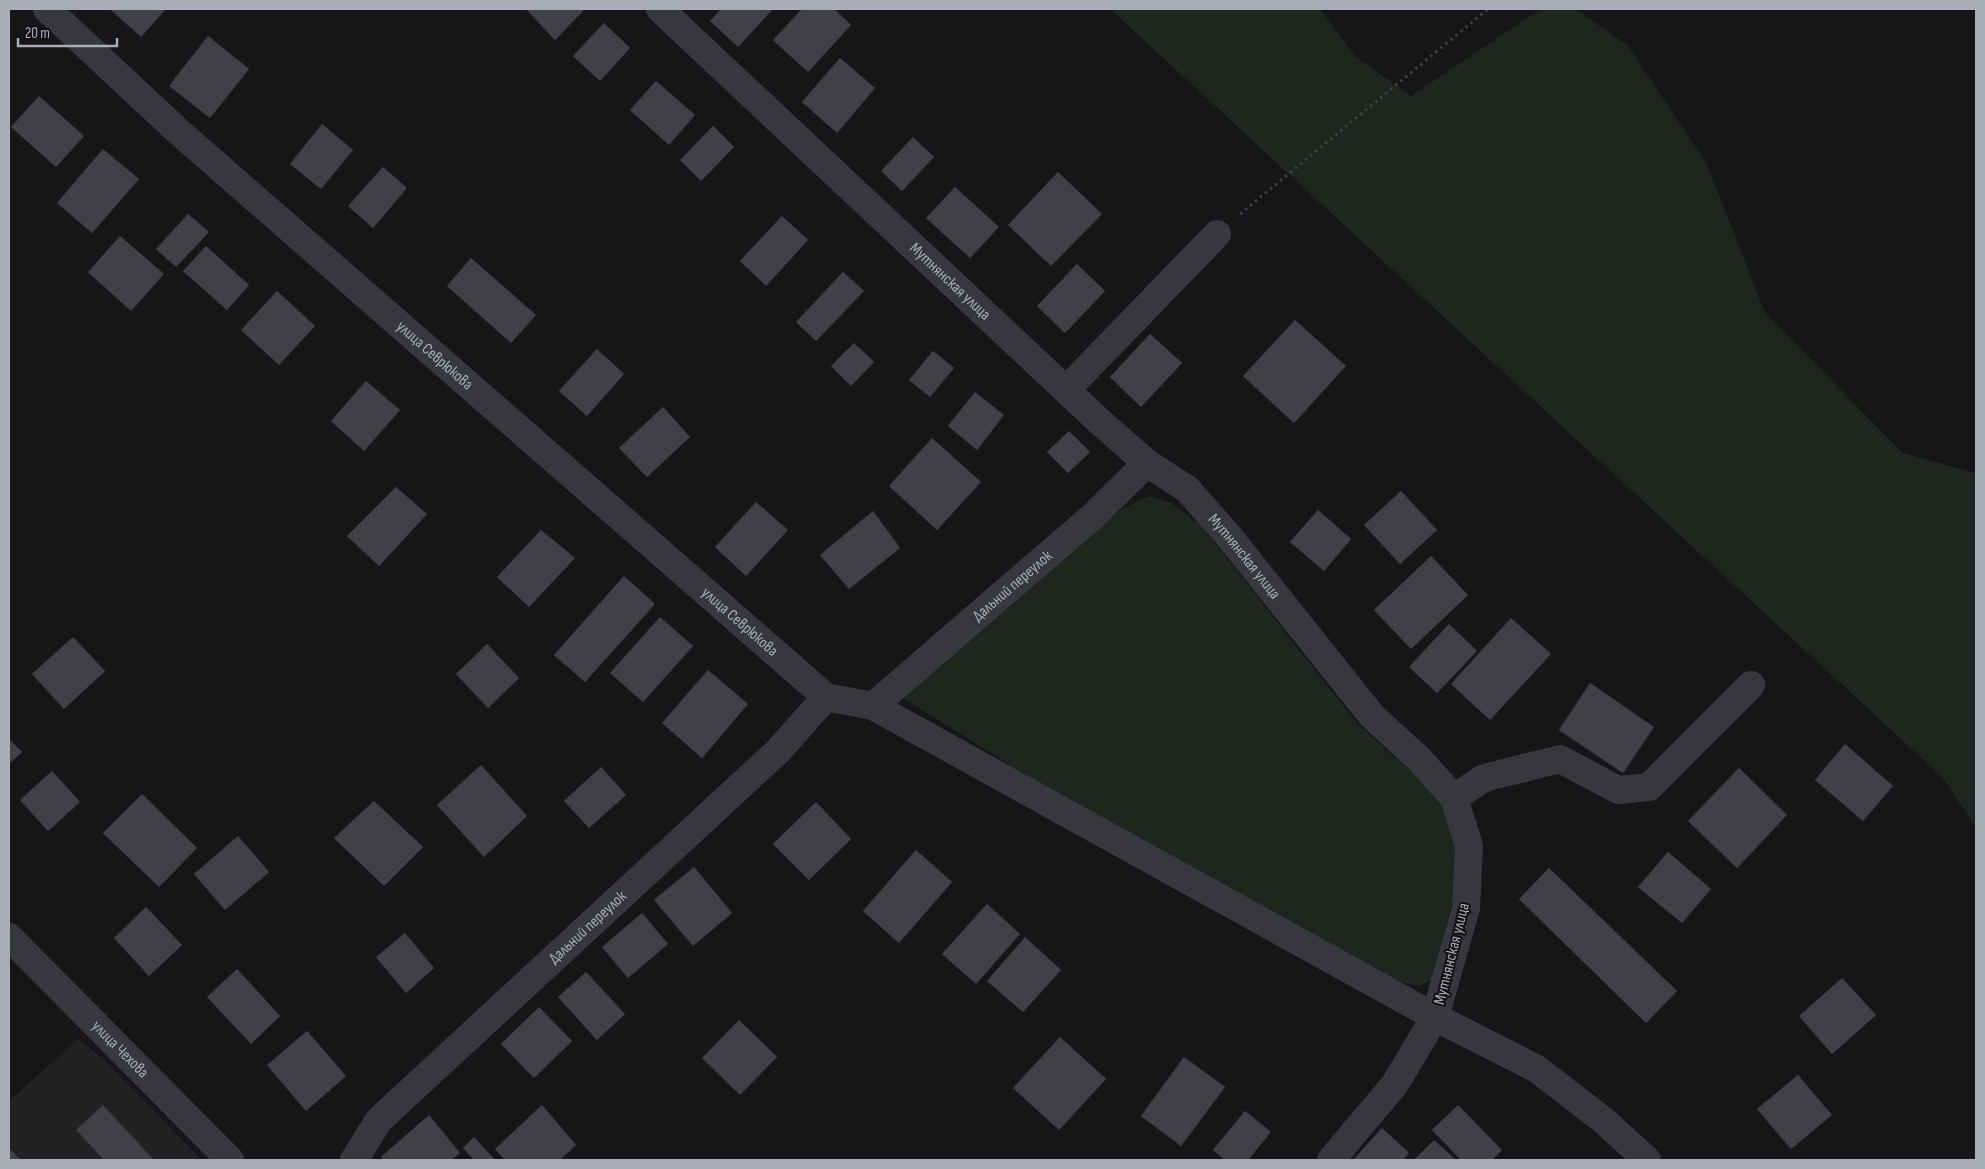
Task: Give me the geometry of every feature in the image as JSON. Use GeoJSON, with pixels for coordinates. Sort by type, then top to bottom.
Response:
{"type":"FeatureCollection","features":[{"type":"Feature","properties":{"kind":"street","name":"улица Севрюкова"},"geometry":{"type":"LineString","coordinates":[[47,9],[179,132],[826,697]]}},
{"type":"Feature","properties":{"kind":"street","name":"Мутнянская улица"},"geometry":{"type":"LineString","coordinates":[[660,9],[1099,421],[1147,463],[1186,489],[1227,534],[1372,716],[1420,760],[1454,798],[1469,846],[1466,908],[1435,1017],[1537,1069],[1603,1120],[1647,1160]]}},
{"type":"Feature","properties":{"kind":"street"},"geometry":{"type":"LineString","coordinates":[[1067,389],[1217,234]]}},
{"type":"Feature","properties":{"kind":"street","name":"Дальний переулок"},"geometry":{"type":"LineString","coordinates":[[873,706],[1092,517],[1147,463]]}},
{"type":"Feature","properties":{"kind":"street"},"geometry":{"type":"LineString","coordinates":[[1454,798],[1484,778],[1560,759],[1618,790],[1649,787],[1752,685]]}},
{"type":"Feature","properties":{"kind":"street"},"geometry":{"type":"LineString","coordinates":[[826,697],[873,706],[1435,1017],[1395,1084],[1331,1160]]}},
{"type":"Feature","properties":{"kind":"street","name":"Дальний переулок"},"geometry":{"type":"LineString","coordinates":[[354,1160],[379,1120],[778,751],[826,697]]}},
{"type":"Feature","properties":{"kind":"street","name":"улица Чехова"},"geometry":{"type":"LineString","coordinates":[[9,937],[230,1160]]}},
{"type":"Feature","properties":{"kind":"path"},"geometry":{"type":"LineString","coordinates":[[1217,234],[1488,9]]}},
{"type":"Feature","properties":{"kind":"shaded area"},"geometry":{"type":"Polygon","coordinates":[[[1110,9],[1320,9],[1356,57],[1411,96],[1541,9],[1576,9],[1628,46],[1707,164],[1765,313],[1903,453],[1976,473],[1976,828],[1942,777],[1110,9]]]}},
{"type":"Feature","properties":{"kind":"shaded area"},"geometry":{"type":"Polygon","coordinates":[[[1149,496],[1171,503],[1200,524],[1357,723],[1393,756],[1422,778],[1447,804],[1456,828],[1459,876],[1432,979],[1420,986],[1396,982],[1063,798],[901,697],[1122,509],[1149,496]]]}},
{"type":"Feature","properties":{"kind":"shaded area"},"geometry":{"type":"Polygon","coordinates":[[[78,1039],[102,1058],[202,1160],[9,1160],[9,1101],[78,1039]]]}},
{"type":"Feature","properties":{"kind":"building"},"geometry":{"type":"Polygon","coordinates":[[[110,9],[163,9],[165,10],[141,37],[110,9]]]}},
{"type":"Feature","properties":{"kind":"building"},"geometry":{"type":"Polygon","coordinates":[[[526,9],[581,9],[583,11],[555,40],[526,9]]]}},
{"type":"Feature","properties":{"kind":"building"},"geometry":{"type":"Polygon","coordinates":[[[721,9],[773,9],[738,47],[710,21],[721,9]]]}},
{"type":"Feature","properties":{"kind":"building"},"geometry":{"type":"Polygon","coordinates":[[[802,9],[834,9],[851,25],[808,72],[773,40],[802,9]]]}},
{"type":"Feature","properties":{"kind":"building"},"geometry":{"type":"Polygon","coordinates":[[[604,23],[630,48],[600,81],[573,56],[604,23]]]}},
{"type":"Feature","properties":{"kind":"building"},"geometry":{"type":"Polygon","coordinates":[[[208,36],[249,69],[210,118],[169,86],[208,36]]]}},
{"type":"Feature","properties":{"kind":"building"},"geometry":{"type":"Polygon","coordinates":[[[840,58],[875,88],[837,133],[802,102],[840,58]]]}},
{"type":"Feature","properties":{"kind":"building"},"geometry":{"type":"Polygon","coordinates":[[[656,81],[695,115],[669,145],[630,110],[656,81]]]}},
{"type":"Feature","properties":{"kind":"building"},"geometry":{"type":"Polygon","coordinates":[[[39,96],[84,136],[56,167],[11,127],[39,96]]]}},
{"type":"Feature","properties":{"kind":"building"},"geometry":{"type":"Polygon","coordinates":[[[322,124],[353,150],[321,189],[290,164],[322,124]]]}},
{"type":"Feature","properties":{"kind":"building"},"geometry":{"type":"Polygon","coordinates":[[[713,126],[734,147],[701,181],[680,160],[713,126]]]}},
{"type":"Feature","properties":{"kind":"building"},"geometry":{"type":"Polygon","coordinates":[[[913,137],[934,157],[902,191],[881,171],[913,137]]]}},
{"type":"Feature","properties":{"kind":"building"},"geometry":{"type":"Polygon","coordinates":[[[103,149],[139,179],[92,233],[57,203],[103,149]]]}},
{"type":"Feature","properties":{"kind":"building"},"geometry":{"type":"Polygon","coordinates":[[[383,167],[407,188],[373,228],[348,206],[383,167]]]}},
{"type":"Feature","properties":{"kind":"building"},"geometry":{"type":"Polygon","coordinates":[[[1058,172],[1102,214],[1051,266],[1008,225],[1058,172]]]}},
{"type":"Feature","properties":{"kind":"building"},"geometry":{"type":"Polygon","coordinates":[[[955,187],[999,227],[970,258],[926,218],[955,187]]]}},
{"type":"Feature","properties":{"kind":"building"},"geometry":{"type":"Polygon","coordinates":[[[188,214],[209,232],[176,267],[156,249],[188,214]]]}},
{"type":"Feature","properties":{"kind":"building"},"geometry":{"type":"Polygon","coordinates":[[[782,216],[808,240],[766,286],[740,261],[782,216]]]}},
{"type":"Feature","properties":{"kind":"building"},"geometry":{"type":"Polygon","coordinates":[[[120,236],[164,274],[131,311],[88,272],[120,236]]]}},
{"type":"Feature","properties":{"kind":"building"},"geometry":{"type":"Polygon","coordinates":[[[206,246],[249,285],[227,310],[183,271],[206,246]]]}},
{"type":"Feature","properties":{"kind":"building"},"geometry":{"type":"Polygon","coordinates":[[[471,258],[536,315],[511,343],[447,286],[471,258]]]}},
{"type":"Feature","properties":{"kind":"building"},"geometry":{"type":"Polygon","coordinates":[[[1077,264],[1105,291],[1065,333],[1037,306],[1077,264]]]}},
{"type":"Feature","properties":{"kind":"building"},"geometry":{"type":"Polygon","coordinates":[[[843,272],[864,291],[816,341],[796,322],[843,272]]]}},
{"type":"Feature","properties":{"kind":"building"},"geometry":{"type":"Polygon","coordinates":[[[277,291],[315,326],[279,365],[241,330],[277,291]]]}},
{"type":"Feature","properties":{"kind":"building"},"geometry":{"type":"Polygon","coordinates":[[[1295,320],[1346,366],[1294,423],[1243,376],[1295,320]]]}},
{"type":"Feature","properties":{"kind":"building"},"geometry":{"type":"Polygon","coordinates":[[[1150,334],[1182,363],[1141,407],[1110,377],[1150,334]]]}},
{"type":"Feature","properties":{"kind":"building"},"geometry":{"type":"Polygon","coordinates":[[[854,343],[874,362],[851,386],[831,366],[854,343]]]}},
{"type":"Feature","properties":{"kind":"building"},"geometry":{"type":"Polygon","coordinates":[[[597,349],[624,374],[587,416],[559,391],[597,349]]]}},
{"type":"Feature","properties":{"kind":"building"},"geometry":{"type":"Polygon","coordinates":[[[933,351],[954,368],[930,397],[909,380],[933,351]]]}},
{"type":"Feature","properties":{"kind":"building"},"geometry":{"type":"Polygon","coordinates":[[[366,381],[400,410],[364,451],[331,421],[366,381]]]}},
{"type":"Feature","properties":{"kind":"building"},"geometry":{"type":"Polygon","coordinates":[[[975,392],[1004,415],[977,450],[948,426],[975,392]]]}},
{"type":"Feature","properties":{"kind":"building"},"geometry":{"type":"Polygon","coordinates":[[[663,407],[690,437],[647,477],[619,448],[663,407]]]}},
{"type":"Feature","properties":{"kind":"building"},"geometry":{"type":"Polygon","coordinates":[[[1069,431],[1090,452],[1068,473],[1047,452],[1069,431]]]}},
{"type":"Feature","properties":{"kind":"building"},"geometry":{"type":"Polygon","coordinates":[[[932,438],[981,482],[937,530],[889,486],[932,438]]]}},
{"type":"Feature","properties":{"kind":"building"},"geometry":{"type":"Polygon","coordinates":[[[396,487],[427,514],[379,566],[347,536],[396,487]]]}},
{"type":"Feature","properties":{"kind":"building"},"geometry":{"type":"Polygon","coordinates":[[[1401,491],[1437,530],[1400,564],[1364,525],[1401,491]]]}},
{"type":"Feature","properties":{"kind":"building"},"geometry":{"type":"Polygon","coordinates":[[[756,502],[788,530],[746,576],[715,547],[756,502]]]}},
{"type":"Feature","properties":{"kind":"building"},"geometry":{"type":"Polygon","coordinates":[[[1318,510],[1351,539],[1324,571],[1290,542],[1318,510]]]}},
{"type":"Feature","properties":{"kind":"building"},"geometry":{"type":"Polygon","coordinates":[[[873,511],[900,548],[849,589],[820,555],[873,511]]]}},
{"type":"Feature","properties":{"kind":"building"},"geometry":{"type":"Polygon","coordinates":[[[541,530],[575,558],[529,607],[497,577],[541,530]]]}},
{"type":"Feature","properties":{"kind":"building"},"geometry":{"type":"Polygon","coordinates":[[[1431,556],[1468,595],[1411,649],[1374,610],[1431,556]]]}},
{"type":"Feature","properties":{"kind":"building"},"geometry":{"type":"Polygon","coordinates":[[[624,576],[655,604],[585,682],[554,655],[624,576]]]}},
{"type":"Feature","properties":{"kind":"building"},"geometry":{"type":"Polygon","coordinates":[[[660,617],[693,646],[643,702],[610,673],[660,617]]]}},
{"type":"Feature","properties":{"kind":"building"},"geometry":{"type":"Polygon","coordinates":[[[1511,618],[1551,654],[1490,720],[1451,684],[1511,618]]]}},
{"type":"Feature","properties":{"kind":"building"},"geometry":{"type":"Polygon","coordinates":[[[1449,624],[1477,651],[1437,693],[1409,667],[1449,624]]]}},
{"type":"Feature","properties":{"kind":"building"},"geometry":{"type":"Polygon","coordinates":[[[73,637],[105,671],[64,709],[32,674],[73,637]]]}},
{"type":"Feature","properties":{"kind":"building"},"geometry":{"type":"Polygon","coordinates":[[[487,644],[519,678],[488,708],[456,674],[487,644]]]}},
{"type":"Feature","properties":{"kind":"building"},"geometry":{"type":"Polygon","coordinates":[[[708,670],[748,704],[702,758],[662,723],[708,670]]]}},
{"type":"Feature","properties":{"kind":"building"},"geometry":{"type":"Polygon","coordinates":[[[1590,683],[1654,727],[1623,773],[1559,730],[1590,683]]]}},
{"type":"Feature","properties":{"kind":"building"},"geometry":{"type":"Polygon","coordinates":[[[9,739],[22,752],[9,764],[9,739]]]}},
{"type":"Feature","properties":{"kind":"building"},"geometry":{"type":"Polygon","coordinates":[[[1845,744],[1893,786],[1863,821],[1815,780],[1845,744]]]}},
{"type":"Feature","properties":{"kind":"building"},"geometry":{"type":"Polygon","coordinates":[[[481,765],[527,816],[484,857],[437,805],[481,765]]]}},
{"type":"Feature","properties":{"kind":"building"},"geometry":{"type":"Polygon","coordinates":[[[601,767],[626,795],[589,828],[564,801],[601,767]]]}},
{"type":"Feature","properties":{"kind":"building"},"geometry":{"type":"Polygon","coordinates":[[[1739,768],[1787,815],[1737,868],[1688,821],[1739,768]]]}},
{"type":"Feature","properties":{"kind":"building"},"geometry":{"type":"Polygon","coordinates":[[[52,771],[80,802],[48,831],[20,800],[52,771]]]}},
{"type":"Feature","properties":{"kind":"building"},"geometry":{"type":"Polygon","coordinates":[[[142,794],[197,848],[159,887],[103,833],[142,794]]]}},
{"type":"Feature","properties":{"kind":"building"},"geometry":{"type":"Polygon","coordinates":[[[374,801],[423,847],[384,886],[334,838],[374,801]]]}},
{"type":"Feature","properties":{"kind":"building"},"geometry":{"type":"Polygon","coordinates":[[[816,802],[851,839],[809,880],[773,844],[816,802]]]}},
{"type":"Feature","properties":{"kind":"building"},"geometry":{"type":"Polygon","coordinates":[[[238,836],[269,872],[225,910],[194,874],[238,836]]]}},
{"type":"Feature","properties":{"kind":"building"},"geometry":{"type":"Polygon","coordinates":[[[916,850],[952,882],[899,943],[863,911],[916,850]]]}},
{"type":"Feature","properties":{"kind":"building"},"geometry":{"type":"Polygon","coordinates":[[[1668,852],[1711,889],[1682,923],[1638,887],[1668,852]]]}},
{"type":"Feature","properties":{"kind":"building"},"geometry":{"type":"Polygon","coordinates":[[[694,867],[732,913],[693,946],[654,900],[694,867]]]}},
{"type":"Feature","properties":{"kind":"building"},"geometry":{"type":"Polygon","coordinates":[[[1549,868],[1677,991],[1646,1023],[1519,899],[1549,868]]]}},
{"type":"Feature","properties":{"kind":"building"},"geometry":{"type":"Polygon","coordinates":[[[987,904],[1020,934],[976,984],[942,954],[987,904]]]}},
{"type":"Feature","properties":{"kind":"building"},"geometry":{"type":"Polygon","coordinates":[[[146,907],[182,945],[149,976],[114,938],[146,907]]]}},
{"type":"Feature","properties":{"kind":"building"},"geometry":{"type":"Polygon","coordinates":[[[642,913],[668,944],[628,978],[602,947],[642,913]]]}},
{"type":"Feature","properties":{"kind":"building"},"geometry":{"type":"Polygon","coordinates":[[[405,933],[434,968],[406,993],[376,957],[405,933]]]}},
{"type":"Feature","properties":{"kind":"building"},"geometry":{"type":"Polygon","coordinates":[[[1025,937],[1061,970],[1023,1012],[987,981],[1025,937]]]}},
{"type":"Feature","properties":{"kind":"building"},"geometry":{"type":"Polygon","coordinates":[[[237,969],[280,1016],[251,1044],[207,997],[237,969]]]}},
{"type":"Feature","properties":{"kind":"building"},"geometry":{"type":"Polygon","coordinates":[[[586,972],[625,1014],[597,1040],[558,997],[586,972]]]}},
{"type":"Feature","properties":{"kind":"building"},"geometry":{"type":"Polygon","coordinates":[[[1842,978],[1876,1015],[1832,1054],[1799,1016],[1842,978]]]}},
{"type":"Feature","properties":{"kind":"building"},"geometry":{"type":"Polygon","coordinates":[[[539,1007],[572,1041],[534,1078],[501,1044],[539,1007]]]}},
{"type":"Feature","properties":{"kind":"building"},"geometry":{"type":"Polygon","coordinates":[[[739,1020],[777,1057],[740,1095],[702,1058],[739,1020]]]}},
{"type":"Feature","properties":{"kind":"building"},"geometry":{"type":"Polygon","coordinates":[[[307,1031],[346,1076],[306,1111],[267,1065],[307,1031]]]}},
{"type":"Feature","properties":{"kind":"building"},"geometry":{"type":"Polygon","coordinates":[[[1060,1037],[1106,1079],[1059,1130],[1013,1088],[1060,1037]]]}},
{"type":"Feature","properties":{"kind":"building"},"geometry":{"type":"Polygon","coordinates":[[[1184,1057],[1225,1087],[1181,1146],[1141,1116],[1184,1057]]]}},
{"type":"Feature","properties":{"kind":"building"},"geometry":{"type":"Polygon","coordinates":[[[1798,1075],[1832,1115],[1791,1149],[1757,1109],[1798,1075]]]}},
{"type":"Feature","properties":{"kind":"building"},"geometry":{"type":"Polygon","coordinates":[[[103,1105],[154,1160],[104,1160],[76,1130],[103,1105]]]}},
{"type":"Feature","properties":{"kind":"building"},"geometry":{"type":"Polygon","coordinates":[[[542,1105],[576,1145],[560,1160],[505,1160],[495,1149],[542,1105]]]}},
{"type":"Feature","properties":{"kind":"building"},"geometry":{"type":"Polygon","coordinates":[[[1458,1105],[1502,1150],[1492,1160],[1461,1160],[1432,1130],[1458,1105]]]}},
{"type":"Feature","properties":{"kind":"building"},"geometry":{"type":"Polygon","coordinates":[[[1245,1111],[1271,1132],[1248,1160],[1225,1160],[1213,1150],[1245,1111]]]}},
{"type":"Feature","properties":{"kind":"building"},"geometry":{"type":"Polygon","coordinates":[[[429,1115],[460,1153],[451,1160],[384,1160],[381,1157],[429,1115]]]}},
{"type":"Feature","properties":{"kind":"building"},"geometry":{"type":"Polygon","coordinates":[[[1382,1128],[1409,1153],[1403,1160],[1353,1160],[1382,1128]]]}},
{"type":"Feature","properties":{"kind":"building"},"geometry":{"type":"Polygon","coordinates":[[[474,1137],[495,1160],[474,1160],[463,1148],[474,1137]]]}},
{"type":"Feature","properties":{"kind":"building"},"geometry":{"type":"Polygon","coordinates":[[[1434,1140],[1456,1160],[1414,1160],[1434,1140]]]}},
{"type":"Feature","properties":{"kind":"building"},"geometry":{"type":"Polygon","coordinates":[[[9,1148],[21,1160],[9,1160],[9,1148]]]}}]}
